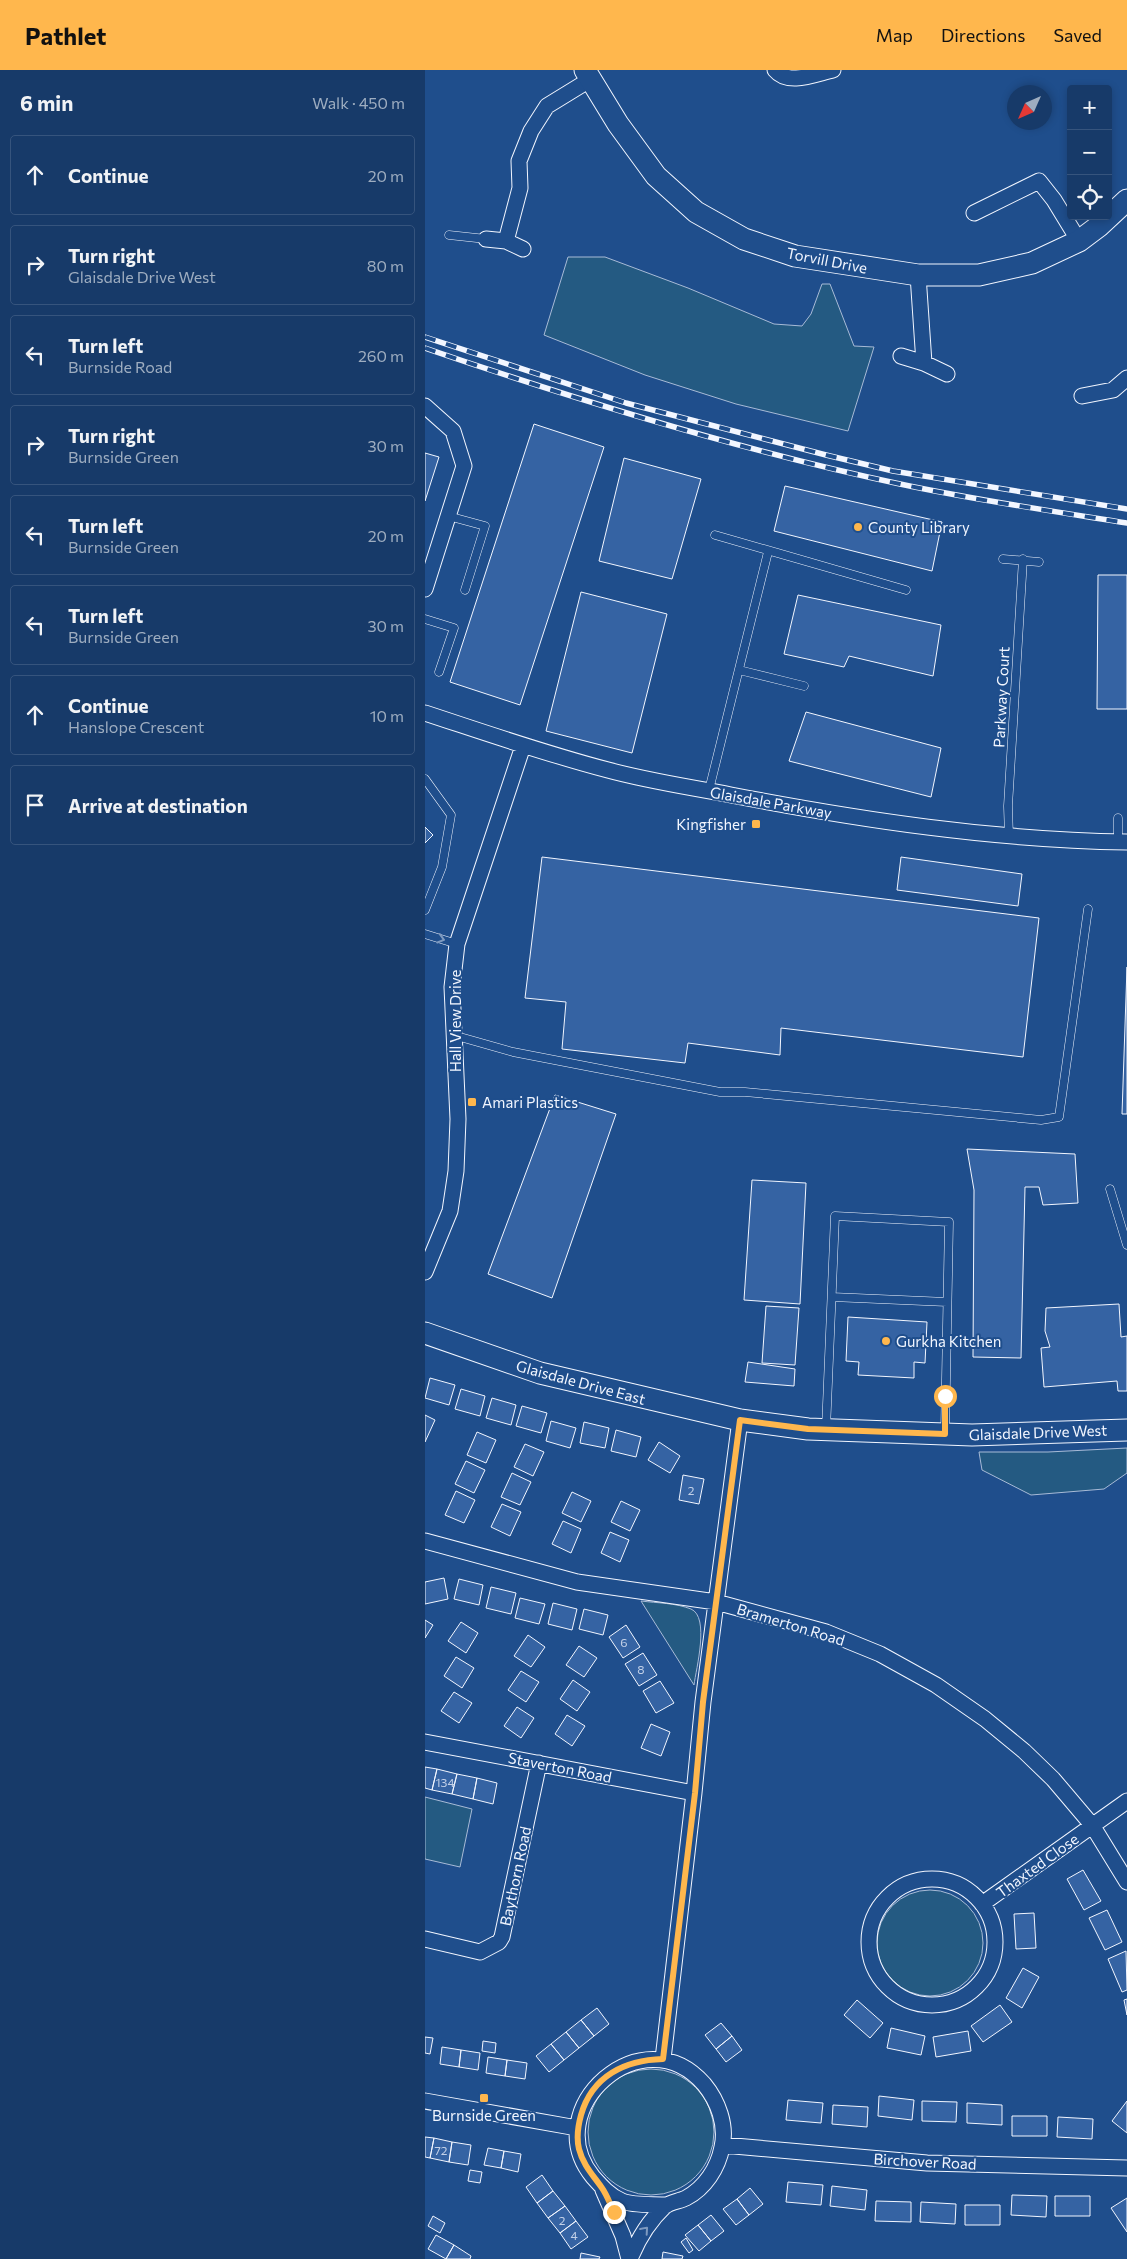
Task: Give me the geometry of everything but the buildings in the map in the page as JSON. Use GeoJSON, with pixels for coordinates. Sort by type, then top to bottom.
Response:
{"type":"FeatureCollection","features":[{"type":"Feature","properties":{"kind":"street"},"geometry":{"type":"LineString","coordinates":[[775,70],[779,75],[789,79],[833,70]]}},
{"type":"Feature","properties":{"kind":"street"},"geometry":{"type":"LineString","coordinates":[[506,241],[520,188],[519,161],[531,131],[547,106],[588,75]]}},
{"type":"Feature","properties":{"kind":"street","name":"Torvill Drive"},"geometry":{"type":"LineString","coordinates":[[588,75],[618,124],[656,176],[696,212],[744,239],[795,256],[918,275],[979,275],[1032,263],[1079,241],[1099,226],[1127,200]]}},
{"type":"Feature","properties":{"kind":"street"},"geometry":{"type":"LineString","coordinates":[[974,213],[1039,180],[1054,200],[1079,241]]}},
{"type":"Feature","properties":{"kind":"street"},"geometry":{"type":"LineString","coordinates":[[486,239],[506,241],[523,250]]}},
{"type":"Feature","properties":{"kind":"street"},"geometry":{"type":"LineString","coordinates":[[918,275],[924,363]]}},
{"type":"Feature","properties":{"kind":"street"},"geometry":{"type":"LineString","coordinates":[[901,356],[924,363],[947,374]]}},
{"type":"Feature","properties":{"kind":"street"},"geometry":{"type":"LineString","coordinates":[[1082,396],[1113,390],[1127,378]]}},
{"type":"Feature","properties":{"kind":"street"},"geometry":{"type":"LineString","coordinates":[[425,406],[453,431],[464,466],[425,589]]}},
{"type":"Feature","properties":{"kind":"street","name":"Glaisdale Parkway"},"geometry":{"type":"LineString","coordinates":[[425,713],[523,746],[610,771],[784,805],[896,823],[1009,837],[1068,842],[1123,842]]}},
{"type":"Feature","properties":{"kind":"street","name":"Hall View Drive"},"geometry":{"type":"LineString","coordinates":[[425,1272],[450,1211],[456,1171],[458,1120],[452,987],[457,944],[523,746]]}},
{"type":"Feature","properties":{"kind":"street","name":"Glaisdale Drive East"},"geometry":{"type":"LineString","coordinates":[[425,1333],[540,1373],[740,1420]]}},
{"type":"Feature","properties":{"kind":"street"},"geometry":{"type":"LineString","coordinates":[[663,2059],[695,1793],[703,1702],[740,1420]]}},
{"type":"Feature","properties":{"kind":"street","name":"Glaisdale Drive West"},"geometry":{"type":"LineString","coordinates":[[740,1420],[825,1429],[972,1435],[1127,1430]]}},
{"type":"Feature","properties":{"kind":"street","name":"Bramerton Road"},"geometry":{"type":"LineString","coordinates":[[425,1541],[577,1582],[716,1602],[827,1632],[880,1654],[936,1685],[985,1719],[1024,1751],[1053,1779],[1092,1825],[1127,1882]]}},
{"type":"Feature","properties":{"kind":"street","name":"Staverton Road"},"geometry":{"type":"LineString","coordinates":[[425,1742],[695,1793]]}},
{"type":"Feature","properties":{"kind":"street","name":"Baythorn Road"},"geometry":{"type":"LineString","coordinates":[[425,1939],[480,1952],[499,1942],[502,1937],[539,1763]]}},
{"type":"Feature","properties":{"kind":"street","name":"Thaxted Close"},"geometry":{"type":"LineString","coordinates":[[982,1904],[1127,1801]]}},
{"type":"Feature","properties":{"kind":"street","name":"Thaxted Close"},"geometry":{"type":"LineString","coordinates":[[923,1879],[946,1880],[966,1889],[982,1904],[993,1924],[995,1946],[990,1967],[982,1980],[978,1986],[961,1999],[940,2005],[913,2003],[893,1993],[878,1977],[870,1956],[869,1934],[875,1913],[885,1899],[903,1886],[923,1879]]}},
{"type":"Feature","properties":{"kind":"street"},"geometry":{"type":"LineString","coordinates":[[629,2259],[639,2236],[667,2205],[687,2197],[704,2184],[717,2166],[723,2145],[722,2118],[712,2094],[693,2072],[663,2059],[642,2060],[620,2067],[599,2081],[585,2102],[577,2128],[579,2149],[588,2170],[603,2188],[622,2201],[667,2205]]}},
{"type":"Feature","properties":{"kind":"street"},"geometry":{"type":"LineString","coordinates":[[425,2101],[577,2128]]}},
{"type":"Feature","properties":{"kind":"street","name":"Birchover Road"},"geometry":{"type":"LineString","coordinates":[[723,2145],[927,2163],[1127,2168]]}},
{"type":"Feature","properties":{"kind":"street"},"geometry":{"type":"LineString","coordinates":[[603,2188],[623,2236],[629,2259]]}},
{"type":"Feature","properties":{"kind":"lane"},"geometry":{"type":"LineString","coordinates":[[449,236],[486,239]]}},
{"type":"Feature","properties":{"kind":"lane"},"geometry":{"type":"LineString","coordinates":[[448,516],[485,526],[465,590]]}},
{"type":"Feature","properties":{"kind":"lane"},"geometry":{"type":"LineString","coordinates":[[715,535],[768,552],[906,590]]}},
{"type":"Feature","properties":{"kind":"lane"},"geometry":{"type":"LineString","coordinates":[[709,790],[768,552]]}},
{"type":"Feature","properties":{"kind":"lane"},"geometry":{"type":"LineString","coordinates":[[1003,559],[1023,559],[1039,562]]}},
{"type":"Feature","properties":{"kind":"lane","name":"Parkway Court"},"geometry":{"type":"LineString","coordinates":[[1009,837],[1008,806],[1023,559]]}},
{"type":"Feature","properties":{"kind":"lane"},"geometry":{"type":"LineString","coordinates":[[425,619],[454,628],[439,672]]}},
{"type":"Feature","properties":{"kind":"lane"},"geometry":{"type":"LineString","coordinates":[[739,670],[805,686]]}},
{"type":"Feature","properties":{"kind":"lane"},"geometry":{"type":"LineString","coordinates":[[425,779],[451,815],[442,867],[425,910]]}},
{"type":"Feature","properties":{"kind":"lane"},"geometry":{"type":"LineString","coordinates":[[1118,818],[1123,842]]}},
{"type":"Feature","properties":{"kind":"lane"},"geometry":{"type":"LineString","coordinates":[[453,1035],[513,1052],[720,1092],[745,1092],[1041,1120],[1059,1117],[1088,909]]}},
{"type":"Feature","properties":{"kind":"lane"},"geometry":{"type":"LineString","coordinates":[[425,934],[457,944]]}},
{"type":"Feature","properties":{"kind":"lane"},"geometry":{"type":"LineString","coordinates":[[1110,1189],[1127,1245]]}},
{"type":"Feature","properties":{"kind":"lane"},"geometry":{"type":"LineString","coordinates":[[825,1429],[835,1216],[949,1222],[945,1434]]}},
{"type":"Feature","properties":{"kind":"lane"},"geometry":{"type":"LineString","coordinates":[[831,1297],[947,1302]]}},
{"type":"Feature","properties":{"kind":"shaded area"},"geometry":{"type":"Polygon","coordinates":[[[568,257],[605,257],[688,288],[774,324],[802,326],[811,314],[822,284],[830,284],[854,346],[874,347],[848,431],[736,404],[645,375],[544,335],[568,257]]]}},
{"type":"Feature","properties":{"kind":"shaded area"},"geometry":{"type":"Polygon","coordinates":[[[1127,1448],[1127,1473],[1104,1489],[1031,1495],[982,1470],[979,1452],[1048,1452],[1127,1448]]]}},
{"type":"Feature","properties":{"kind":"shaded area"},"geometry":{"type":"Polygon","coordinates":[[[641,1601],[679,1606],[691,1609],[697,1614],[701,1632],[694,1685],[641,1601]]]}},
{"type":"Feature","properties":{"kind":"shaded area"},"geometry":{"type":"Polygon","coordinates":[[[425,1797],[472,1809],[460,1867],[425,1859],[425,1797]]]}},
{"type":"Feature","properties":{"kind":"shaded area"},"geometry":{"type":"Polygon","coordinates":[[[930,1890],[950,1894],[967,1906],[979,1923],[983,1943],[979,1963],[967,1980],[950,1992],[930,1996],[910,1992],[893,1980],[881,1963],[877,1943],[881,1923],[893,1906],[910,1894],[930,1890]]]}},
{"type":"Feature","properties":{"kind":"shaded area"},"geometry":{"type":"Polygon","coordinates":[[[651,2069],[675,2074],[695,2088],[709,2108],[714,2132],[709,2156],[695,2176],[675,2190],[651,2195],[627,2190],[607,2176],[593,2156],[588,2132],[593,2108],[607,2088],[627,2074],[651,2069]]]}},
{"type":"Feature","properties":{"kind":"railway"},"geometry":{"type":"LineString","coordinates":[[425,337],[626,403],[826,455],[893,471],[1127,509]]}},
{"type":"Feature","properties":{"kind":"railway"},"geometry":{"type":"LineString","coordinates":[[425,348],[542,387],[660,423],[840,471],[928,490],[1127,523]]}},
{"type":"Feature","properties":{"kind":"place","name":"County Library"},"geometry":{"type":"Point","coordinates":[858,527]}},
{"type":"Feature","properties":{"kind":"place","name":"Kingfisher"},"geometry":{"type":"Point","coordinates":[756,824]}},
{"type":"Feature","properties":{"kind":"place","name":"Amari Plastics"},"geometry":{"type":"Point","coordinates":[472,1102]}},
{"type":"Feature","properties":{"kind":"place","name":"Gurkha Kitchen"},"geometry":{"type":"Point","coordinates":[886,1341]}},
{"type":"Feature","properties":{"kind":"place","name":"Burnside Green"},"geometry":{"type":"Point","coordinates":[484,2098]}},
{"type":"Feature","properties":{"kind":"route"},"geometry":{"type":"LineString","coordinates":[[614,2212],[603,2188],[588,2170],[579,2149],[577,2128],[585,2102],[599,2081],[620,2067],[642,2060],[663,2059],[695,1793],[703,1702],[740,1420],[808,1429],[945,1434],[945,1396]]}}]}
